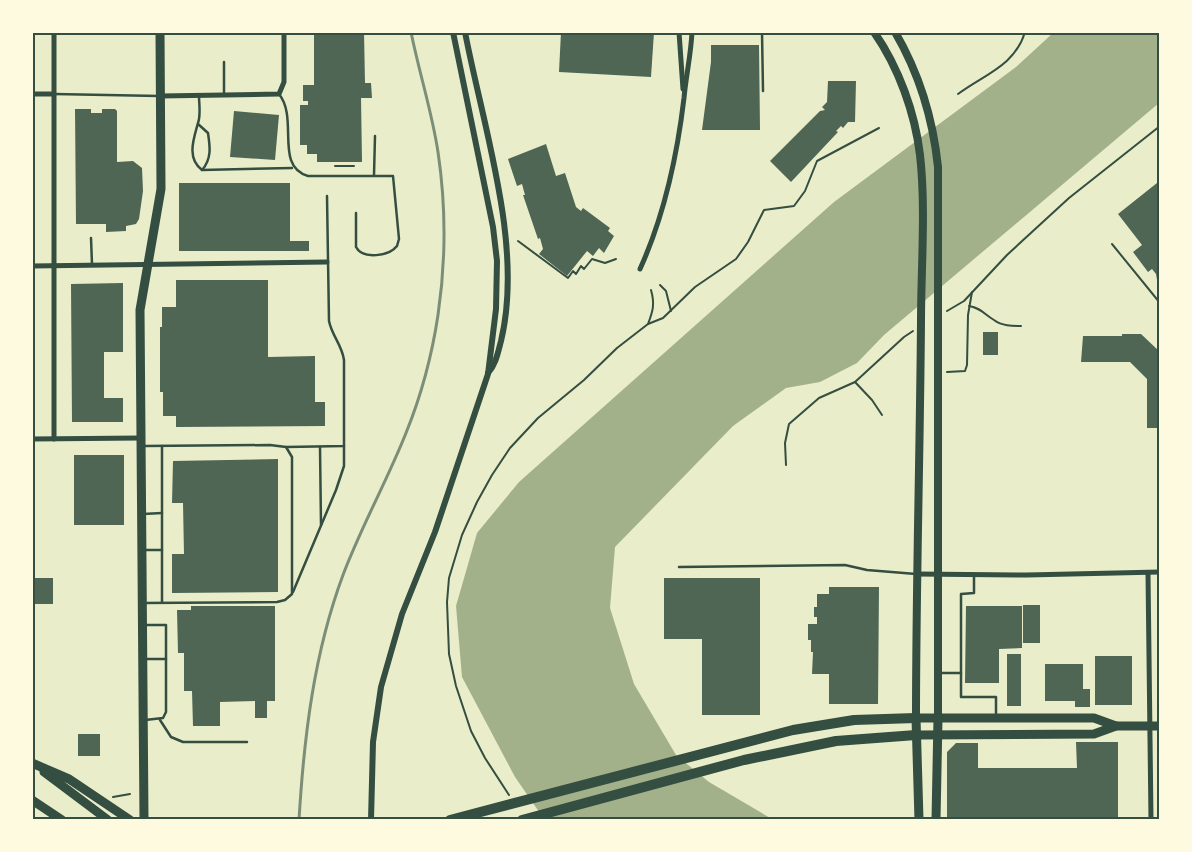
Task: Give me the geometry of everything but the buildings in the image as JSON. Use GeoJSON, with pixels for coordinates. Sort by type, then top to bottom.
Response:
{"type":"FeatureCollection","features":[{"type":"Feature","properties":{"kind":"highway"},"geometry":{"type":"LineString","coordinates":[[450,820],[816,725],[872,718],[916,718]]}},
{"type":"Feature","properties":{"kind":"highway"},"geometry":{"type":"LineString","coordinates":[[522,820],[744,760],[836,741],[866,737],[916,735]]}},
{"type":"Feature","properties":{"kind":"main road"},"geometry":{"type":"LineString","coordinates":[[144,820],[140,310],[161,189],[160,32]]}},
{"type":"Feature","properties":{"kind":"main road"},"geometry":{"type":"LineString","coordinates":[[874,32],[890,60],[906,98],[915,127],[921,180],[916,574],[916,735],[919,820]]}},
{"type":"Feature","properties":{"kind":"main road"},"geometry":{"type":"LineString","coordinates":[[895,32],[921,87],[933,131],[938,166],[938,735],[936,820]]}},
{"type":"Feature","properties":{"kind":"main road"},"geometry":{"type":"LineString","coordinates":[[916,718],[1094,718],[1116,726],[1155,726]]}},
{"type":"Feature","properties":{"kind":"main road"},"geometry":{"type":"LineString","coordinates":[[916,735],[1094,734],[1116,726]]}},
{"type":"Feature","properties":{"kind":"main road"},"geometry":{"type":"LineString","coordinates":[[32,764],[108,820]]}},
{"type":"Feature","properties":{"kind":"main road"},"geometry":{"type":"LineString","coordinates":[[32,764],[69,778],[130,820]]}},
{"type":"Feature","properties":{"kind":"main road"},"geometry":{"type":"LineString","coordinates":[[32,800],[62,820]]}},
{"type":"Feature","properties":{"kind":"street"},"geometry":{"type":"LineString","coordinates":[[54,32],[54,439]]}},
{"type":"Feature","properties":{"kind":"street"},"geometry":{"type":"LineString","coordinates":[[160,96],[279,94],[284,82],[284,32]]}},
{"type":"Feature","properties":{"kind":"street"},"geometry":{"type":"LineString","coordinates":[[371,820],[371,782],[377,709],[391,646],[435,532],[488,374],[496,309],[495,245],[475,134],[453,32]]}},
{"type":"Feature","properties":{"kind":"street"},"geometry":{"type":"LineString","coordinates":[[465,32],[500,201],[508,266],[504,328],[493,367],[488,374]]}},
{"type":"Feature","properties":{"kind":"street"},"geometry":{"type":"LineString","coordinates":[[679,32],[684,96]]}},
{"type":"Feature","properties":{"kind":"street"},"geometry":{"type":"LineString","coordinates":[[640,269],[655,233],[670,180],[692,32]]}},
{"type":"Feature","properties":{"kind":"street"},"geometry":{"type":"LineString","coordinates":[[32,94],[54,94]]}},
{"type":"Feature","properties":{"kind":"street"},"geometry":{"type":"LineString","coordinates":[[32,266],[328,262]]}},
{"type":"Feature","properties":{"kind":"street"},"geometry":{"type":"LineString","coordinates":[[32,439],[142,442]]}},
{"type":"Feature","properties":{"kind":"street"},"geometry":{"type":"LineString","coordinates":[[916,574],[974,576],[1160,572]]}},
{"type":"Feature","properties":{"kind":"street"},"geometry":{"type":"LineString","coordinates":[[1148,573],[1155,726],[1151,820]]}},
{"type":"Feature","properties":{"kind":"lane"},"geometry":{"type":"LineString","coordinates":[[762,32],[763,91]]}},
{"type":"Feature","properties":{"kind":"lane"},"geometry":{"type":"LineString","coordinates":[[224,62],[224,96]]}},
{"type":"Feature","properties":{"kind":"lane"},"geometry":{"type":"LineString","coordinates":[[54,94],[160,96]]}},
{"type":"Feature","properties":{"kind":"lane"},"geometry":{"type":"LineString","coordinates":[[279,94],[288,111],[289,159],[292,168],[299,174],[308,176],[393,176],[398,246],[386,254],[362,254],[358,252],[356,248],[356,213]]}},
{"type":"Feature","properties":{"kind":"lane"},"geometry":{"type":"LineString","coordinates":[[199,96],[198,124],[193,135],[193,156],[194,162],[202,170],[292,168]]}},
{"type":"Feature","properties":{"kind":"lane"},"geometry":{"type":"LineString","coordinates":[[198,124],[208,133],[209,141],[208,162],[202,170]]}},
{"type":"Feature","properties":{"kind":"lane"},"geometry":{"type":"LineString","coordinates":[[374,175],[375,136]]}},
{"type":"Feature","properties":{"kind":"lane"},"geometry":{"type":"LineString","coordinates":[[142,603],[277,602],[285,600],[292,594],[344,466],[344,360],[343,350],[334,338],[329,321],[327,196]]}},
{"type":"Feature","properties":{"kind":"lane"},"geometry":{"type":"LineString","coordinates":[[91,238],[92,266]]}},
{"type":"Feature","properties":{"kind":"lane"},"geometry":{"type":"LineString","coordinates":[[142,442],[162,446],[344,446]]}},
{"type":"Feature","properties":{"kind":"lane"},"geometry":{"type":"LineString","coordinates":[[162,446],[162,603]]}},
{"type":"Feature","properties":{"kind":"lane"},"geometry":{"type":"LineString","coordinates":[[286,447],[292,457],[292,594]]}},
{"type":"Feature","properties":{"kind":"lane"},"geometry":{"type":"LineString","coordinates":[[320,447],[320,528]]}},
{"type":"Feature","properties":{"kind":"lane"},"geometry":{"type":"LineString","coordinates":[[142,514],[162,513]]}},
{"type":"Feature","properties":{"kind":"lane"},"geometry":{"type":"LineString","coordinates":[[142,550],[162,550]]}},
{"type":"Feature","properties":{"kind":"lane"},"geometry":{"type":"LineString","coordinates":[[679,567],[844,565],[867,570],[916,574]]}},
{"type":"Feature","properties":{"kind":"lane"},"geometry":{"type":"LineString","coordinates":[[974,576],[974,593],[961,594],[961,697],[996,697],[996,718]]}},
{"type":"Feature","properties":{"kind":"lane"},"geometry":{"type":"LineString","coordinates":[[142,625],[166,625],[166,712],[160,720],[143,720]]}},
{"type":"Feature","properties":{"kind":"lane"},"geometry":{"type":"LineString","coordinates":[[142,659],[166,659]]}},
{"type":"Feature","properties":{"kind":"lane"},"geometry":{"type":"LineString","coordinates":[[938,673],[961,672]]}},
{"type":"Feature","properties":{"kind":"lane"},"geometry":{"type":"LineString","coordinates":[[160,720],[171,737],[182,742],[247,742]]}},
{"type":"Feature","properties":{"kind":"path"},"geometry":{"type":"LineString","coordinates":[[958,94],[978,80],[999,69],[1016,49],[1025,32]]}},
{"type":"Feature","properties":{"kind":"path"},"geometry":{"type":"LineString","coordinates":[[941,314],[964,301],[1007,255],[1069,198],[1160,126]]}},
{"type":"Feature","properties":{"kind":"path"},"geometry":{"type":"LineString","coordinates":[[513,799],[477,744],[462,707],[452,669],[447,636],[449,578],[477,502],[510,448],[538,418],[584,380],[617,348],[648,324],[663,318],[695,287],[736,258],[748,242],[764,210],[794,206],[805,191],[817,161],[879,128]]}},
{"type":"Feature","properties":{"kind":"path"},"geometry":{"type":"LineString","coordinates":[[335,166],[354,166]]}},
{"type":"Feature","properties":{"kind":"path"},"geometry":{"type":"LineString","coordinates":[[518,241],[568,278],[573,271],[576,274],[581,266],[584,268],[592,259],[605,263],[616,259]]}},
{"type":"Feature","properties":{"kind":"path"},"geometry":{"type":"LineString","coordinates":[[1112,244],[1160,303]]}},
{"type":"Feature","properties":{"kind":"path"},"geometry":{"type":"LineString","coordinates":[[660,285],[666,291],[671,311]]}},
{"type":"Feature","properties":{"kind":"path"},"geometry":{"type":"LineString","coordinates":[[648,324],[654,311],[651,290]]}},
{"type":"Feature","properties":{"kind":"path"},"geometry":{"type":"LineString","coordinates":[[947,372],[965,371],[967,365],[969,306],[973,291]]}},
{"type":"Feature","properties":{"kind":"path"},"geometry":{"type":"LineString","coordinates":[[969,306],[978,307],[1001,324],[1022,326]]}},
{"type":"Feature","properties":{"kind":"path"},"geometry":{"type":"LineString","coordinates":[[786,465],[785,443],[789,424],[819,398],[855,382],[904,337],[919,328]]}},
{"type":"Feature","properties":{"kind":"path"},"geometry":{"type":"LineString","coordinates":[[855,382],[872,400],[882,415]]}},
{"type":"Feature","properties":{"kind":"path"},"geometry":{"type":"LineString","coordinates":[[109,798],[130,794]]}},
{"type":"Feature","properties":{"kind":"shaded area"},"geometry":{"type":"Polygon","coordinates":[[[1053,33],[1159,33],[1159,103],[884,335],[857,363],[820,382],[786,388],[733,426],[615,547],[610,608],[634,684],[676,755],[709,782],[772,819],[544,819],[515,777],[462,677],[456,606],[477,533],[519,482],[834,202],[1016,67],[1053,33]]]}},
{"type":"Feature","properties":{"kind":"railway"},"geometry":{"type":"LineString","coordinates":[[299,820],[307,726],[318,665],[333,604],[350,557],[399,451],[416,405],[433,345],[441,295],[444,254],[441,172],[432,122],[411,32]]}}]}
